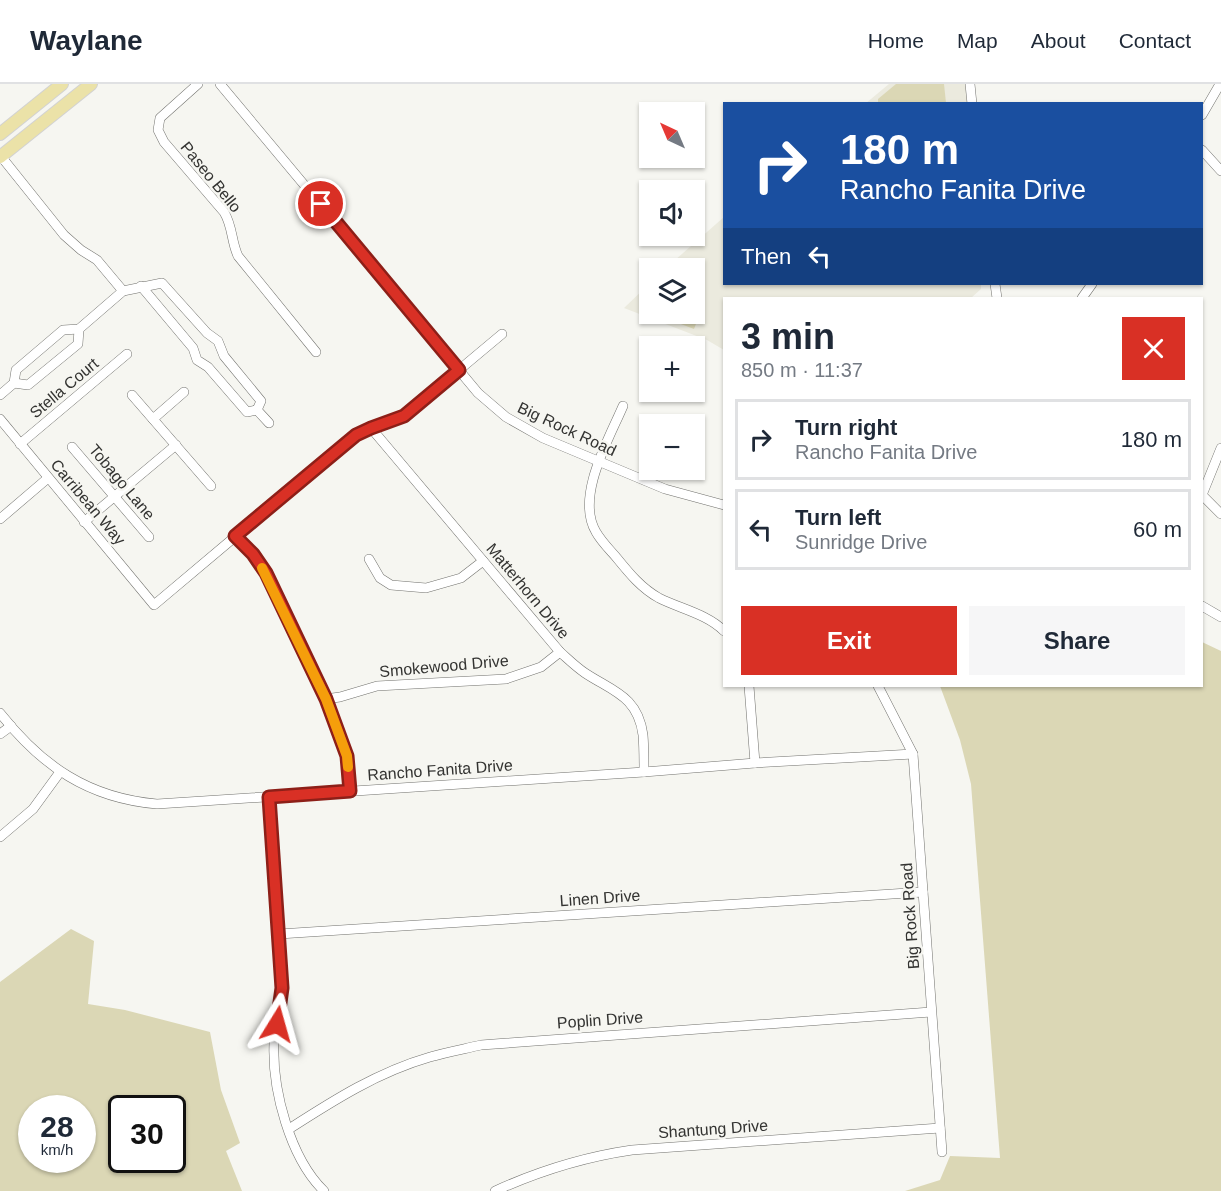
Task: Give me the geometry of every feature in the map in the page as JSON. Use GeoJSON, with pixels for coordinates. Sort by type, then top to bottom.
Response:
{"type":"FeatureCollection","features":[{"type":"Feature","properties":{"kind":"main road"},"geometry":{"type":"LineString","coordinates":[[0,134],[62,84]]}},
{"type":"Feature","properties":{"kind":"main road"},"geometry":{"type":"LineString","coordinates":[[0,156],[91,84]]}},
{"type":"Feature","properties":{"kind":"street","name":"Paseo Bello"},"geometry":{"type":"LineString","coordinates":[[198,84],[160,118],[158,130],[164,142],[224,212],[231,224],[233,246],[238,256],[316,352]]}},
{"type":"Feature","properties":{"kind":"street","name":"Big Rock Road"},"geometry":{"type":"LineString","coordinates":[[220,84],[478,393],[506,417],[543,438],[665,489],[723,505]]}},
{"type":"Feature","properties":{"kind":"street"},"geometry":{"type":"LineString","coordinates":[[970,84],[972,102]]}},
{"type":"Feature","properties":{"kind":"street"},"geometry":{"type":"LineString","coordinates":[[1203,112],[1220,84]]}},
{"type":"Feature","properties":{"kind":"street"},"geometry":{"type":"LineString","coordinates":[[1203,151],[1221,171]]}},
{"type":"Feature","properties":{"kind":"street"},"geometry":{"type":"LineString","coordinates":[[0,156],[64,235],[97,260],[123,291]]}},
{"type":"Feature","properties":{"kind":"street"},"geometry":{"type":"LineString","coordinates":[[0,395],[14,383],[16,370],[63,330],[79,329],[123,291],[162,283],[207,333],[218,341],[223,352],[261,401],[257,410]]}},
{"type":"Feature","properties":{"kind":"street"},"geometry":{"type":"LineString","coordinates":[[144,286],[194,348],[197,360],[208,367],[247,412],[257,410]]}},
{"type":"Feature","properties":{"kind":"street"},"geometry":{"type":"LineString","coordinates":[[14,383],[28,386],[78,344],[79,329]]}},
{"type":"Feature","properties":{"kind":"street"},"geometry":{"type":"LineString","coordinates":[[350,791],[347,756],[326,699],[266,573],[253,554],[235,536],[356,435],[404,416],[502,334]]}},
{"type":"Feature","properties":{"kind":"street"},"geometry":{"type":"LineString","coordinates":[[208,367],[217,361],[223,352]]}},
{"type":"Feature","properties":{"kind":"street","name":"Stella Court"},"geometry":{"type":"LineString","coordinates":[[21,444],[127,354]]}},
{"type":"Feature","properties":{"kind":"street"},"geometry":{"type":"LineString","coordinates":[[153,419],[184,392]]}},
{"type":"Feature","properties":{"kind":"street"},"geometry":{"type":"LineString","coordinates":[[132,396],[211,486]]}},
{"type":"Feature","properties":{"kind":"street"},"geometry":{"type":"LineString","coordinates":[[623,406],[599,462],[590,490],[590,516],[596,532],[638,584],[659,598],[712,621],[723,630]]}},
{"type":"Feature","properties":{"kind":"street"},"geometry":{"type":"LineString","coordinates":[[257,410],[269,423]]}},
{"type":"Feature","properties":{"kind":"street","name":"Carribean Way"},"geometry":{"type":"LineString","coordinates":[[0,419],[154,605],[235,536]]}},
{"type":"Feature","properties":{"kind":"street","name":"Matterhorn Drive"},"geometry":{"type":"LineString","coordinates":[[371,428],[560,652],[585,673],[617,691],[635,711],[643,733],[644,772]]}},
{"type":"Feature","properties":{"kind":"street"},"geometry":{"type":"LineString","coordinates":[[84,522],[176,445]]}},
{"type":"Feature","properties":{"kind":"street","name":"Tobago Lane"},"geometry":{"type":"LineString","coordinates":[[72,447],[149,537]]}},
{"type":"Feature","properties":{"kind":"street"},"geometry":{"type":"LineString","coordinates":[[1203,493],[1221,448]]}},
{"type":"Feature","properties":{"kind":"street"},"geometry":{"type":"LineString","coordinates":[[0,519],[48,478]]}},
{"type":"Feature","properties":{"kind":"street"},"geometry":{"type":"LineString","coordinates":[[1203,496],[1221,514]]}},
{"type":"Feature","properties":{"kind":"street"},"geometry":{"type":"LineString","coordinates":[[369,559],[380,578],[391,585],[426,588],[461,578],[483,561]]}},
{"type":"Feature","properties":{"kind":"street"},"geometry":{"type":"LineString","coordinates":[[1203,607],[1221,617]]}},
{"type":"Feature","properties":{"kind":"street","name":"Smokewood Drive"},"geometry":{"type":"LineString","coordinates":[[326,699],[377,686],[506,679],[541,667],[560,652]]}},
{"type":"Feature","properties":{"kind":"street"},"geometry":{"type":"LineString","coordinates":[[748,687],[755,763]]}},
{"type":"Feature","properties":{"kind":"street","name":"Big Rock Road"},"geometry":{"type":"LineString","coordinates":[[879,687],[913,754],[942,1152]]}},
{"type":"Feature","properties":{"kind":"street","name":"Rancho Fanita Drive"},"geometry":{"type":"LineString","coordinates":[[0,713],[39,756],[80,783],[103,793],[143,802],[171,804],[913,754]]}},
{"type":"Feature","properties":{"kind":"street"},"geometry":{"type":"LineString","coordinates":[[0,734],[11,726]]}},
{"type":"Feature","properties":{"kind":"street"},"geometry":{"type":"LineString","coordinates":[[0,837],[33,809],[60,771]]}},
{"type":"Feature","properties":{"kind":"street"},"geometry":{"type":"LineString","coordinates":[[269,797],[282,988],[274,1042],[274,1073],[289,1129],[300,1159],[324,1191]]}},
{"type":"Feature","properties":{"kind":"street","name":"Linen Drive"},"geometry":{"type":"LineString","coordinates":[[279,934],[923,892]]}},
{"type":"Feature","properties":{"kind":"street","name":"Poplin Drive"},"geometry":{"type":"LineString","coordinates":[[289,1129],[332,1101],[379,1076],[429,1057],[481,1045],[932,1012]]}},
{"type":"Feature","properties":{"kind":"street","name":"Shantung Drive"},"geometry":{"type":"LineString","coordinates":[[495,1191],[557,1166],[594,1156],[632,1150],[940,1128]]}},
{"type":"Feature","properties":{"kind":"shaded area"},"geometry":{"type":"Polygon","coordinates":[[[889,84],[967,84],[968,102],[867,102],[889,84]]]}},
{"type":"Feature","properties":{"kind":"shaded area"},"geometry":{"type":"Polygon","coordinates":[[[896,84],[944,84],[946,102],[878,102],[878,99],[896,84]]]}},
{"type":"Feature","properties":{"kind":"shaded area"},"geometry":{"type":"Polygon","coordinates":[[[723,218],[723,285],[981,285],[981,289],[972,297],[723,297],[723,349],[705,339],[705,336],[697,336],[666,324],[705,324],[705,258],[677,258],[691,246],[705,246],[705,234],[723,218]]]}},
{"type":"Feature","properties":{"kind":"shaded area"},"geometry":{"type":"Polygon","coordinates":[[[639,294],[639,314],[624,308],[639,294]]]}},
{"type":"Feature","properties":{"kind":"shaded area"},"geometry":{"type":"Polygon","coordinates":[[[681,324],[696,324],[694,329],[681,324]]]}},
{"type":"Feature","properties":{"kind":"shaded area"},"geometry":{"type":"Polygon","coordinates":[[[1203,642],[1221,651],[1221,1191],[905,1191],[940,1180],[950,1156],[1000,1158],[971,784],[960,740],[940,687],[1203,687],[1203,642]]]}},
{"type":"Feature","properties":{"kind":"shaded area"},"geometry":{"type":"Polygon","coordinates":[[[71,929],[94,941],[88,1004],[125,1010],[210,1032],[221,1090],[240,1143],[226,1151],[242,1191],[0,1191],[0,982],[71,929]]]}},
{"type":"Feature","properties":{"kind":"slow traffic"},"geometry":{"type":"LineString","coordinates":[[262,568],[326,699],[347,756],[348,767]]}},
{"type":"Feature","properties":{"kind":"route"},"geometry":{"type":"LineString","coordinates":[[277,1024],[282,988],[269,797],[350,791],[347,756],[326,699],[266,573],[253,554],[235,536],[356,435],[404,416],[459,370],[321,204]]}}]}
